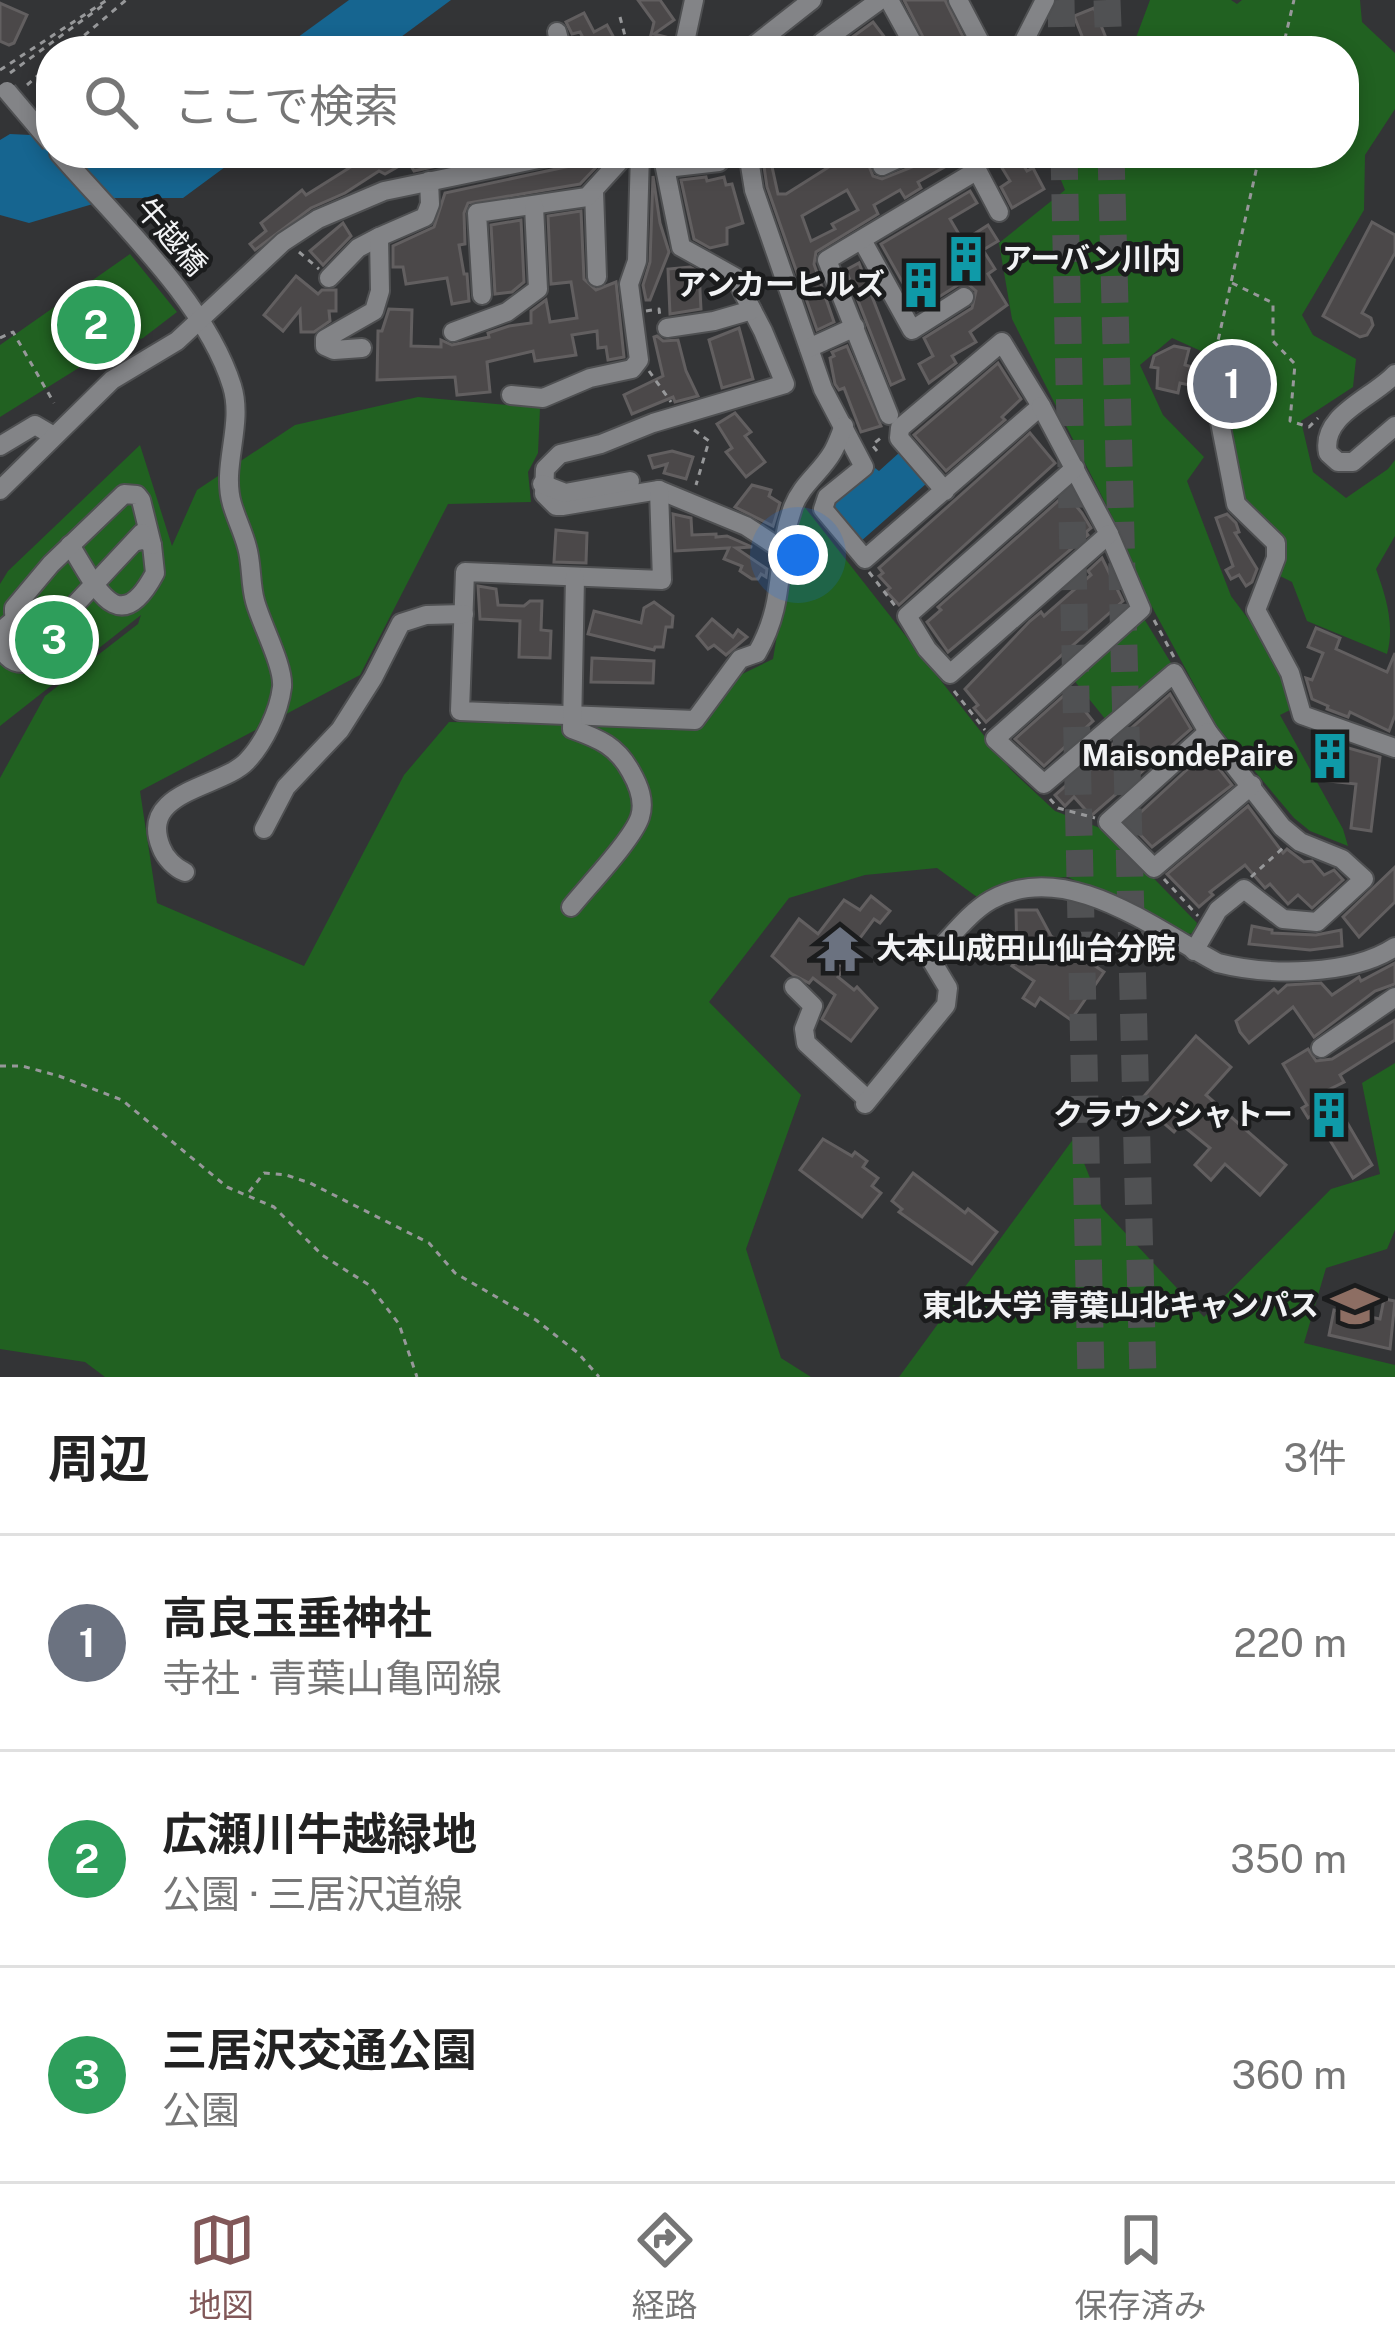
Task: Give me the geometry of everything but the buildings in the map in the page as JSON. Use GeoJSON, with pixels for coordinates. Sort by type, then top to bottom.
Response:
{"type":"FeatureCollection","features":[{"type":"Feature","properties":{"kind":"street"},"geometry":{"type":"LineString","coordinates":[[686,36],[694,0]]}},
{"type":"Feature","properties":{"kind":"street"},"geometry":{"type":"LineString","coordinates":[[766,36],[812,0]]}},
{"type":"Feature","properties":{"kind":"street"},"geometry":{"type":"LineString","coordinates":[[831,36],[885,0],[908,36]]}},
{"type":"Feature","properties":{"kind":"street"},"geometry":{"type":"LineString","coordinates":[[958,0],[977,36]]}},
{"type":"Feature","properties":{"kind":"street"},"geometry":{"type":"LineString","coordinates":[[1027,36],[1045,0]]}},
{"type":"Feature","properties":{"kind":"street"},"geometry":{"type":"LineString","coordinates":[[6,83],[36,123]]}},
{"type":"Feature","properties":{"kind":"street","name":"牛越橋"},"geometry":{"type":"LineString","coordinates":[[72,168],[196,313],[233,390],[235,443],[227,483],[247,547],[254,598],[283,682],[277,709],[250,758],[226,776],[173,798],[161,814],[161,848],[185,872]]}},
{"type":"Feature","properties":{"kind":"street"},"geometry":{"type":"LineString","coordinates":[[0,490],[112,380],[175,342],[196,313],[283,242],[318,219],[369,196],[486,168]]}},
{"type":"Feature","properties":{"kind":"street"},"geometry":{"type":"LineString","coordinates":[[482,296],[478,213],[587,196],[614,168]]}},
{"type":"Feature","properties":{"kind":"street"},"geometry":{"type":"LineString","coordinates":[[512,395],[543,398],[590,378],[632,369],[639,361],[629,284],[637,261],[640,168]]}},
{"type":"Feature","properties":{"kind":"street"},"geometry":{"type":"LineString","coordinates":[[665,168],[681,247],[735,277],[784,384],[653,424],[602,445],[560,454],[545,469],[542,484],[549,501],[562,506],[659,490],[746,526],[781,549]]}},
{"type":"Feature","properties":{"kind":"street"},"geometry":{"type":"LineString","coordinates":[[750,168],[823,388],[864,466],[827,497],[823,509],[865,559],[1041,406]]}},
{"type":"Feature","properties":{"kind":"street"},"geometry":{"type":"LineString","coordinates":[[889,415],[827,260],[964,168]]}},
{"type":"Feature","properties":{"kind":"street"},"geometry":{"type":"LineString","coordinates":[[975,168],[999,212]]}},
{"type":"Feature","properties":{"kind":"street"},"geometry":{"type":"LineString","coordinates":[[329,278],[358,248],[424,217],[430,204],[429,181]]}},
{"type":"Feature","properties":{"kind":"street"},"geometry":{"type":"LineString","coordinates":[[594,191],[597,277]]}},
{"type":"Feature","properties":{"kind":"street"},"geometry":{"type":"LineString","coordinates":[[453,332],[507,312],[538,289],[534,206]]}},
{"type":"Feature","properties":{"kind":"street"},"geometry":{"type":"LineString","coordinates":[[362,348],[334,350],[325,346],[325,339],[374,311],[380,291],[379,237]]}},
{"type":"Feature","properties":{"kind":"street"},"geometry":{"type":"LineString","coordinates":[[862,240],[912,330],[964,297]]}},
{"type":"Feature","properties":{"kind":"street"},"geometry":{"type":"LineString","coordinates":[[663,326],[714,321],[752,310]]}},
{"type":"Feature","properties":{"kind":"street"},"geometry":{"type":"LineString","coordinates":[[809,348],[855,327]]}},
{"type":"Feature","properties":{"kind":"street"},"geometry":{"type":"LineString","coordinates":[[945,491],[899,439],[900,428],[1002,342],[1075,468],[1141,609],[995,739],[1044,784],[1174,673],[1208,732],[1294,837],[1342,859],[1364,879],[1317,922],[1283,920],[1244,889],[1218,910],[1194,950]]}},
{"type":"Feature","properties":{"kind":"street"},"geometry":{"type":"LineString","coordinates":[[1395,374],[1334,422],[1326,445],[1333,459],[1353,463],[1395,426]]}},
{"type":"Feature","properties":{"kind":"street"},"geometry":{"type":"LineString","coordinates":[[1220,422],[1236,504],[1276,543],[1276,558],[1256,610],[1290,673],[1302,715],[1395,748]]}},
{"type":"Feature","properties":{"kind":"street"},"geometry":{"type":"LineString","coordinates":[[0,446],[35,425],[52,435]]}},
{"type":"Feature","properties":{"kind":"street"},"geometry":{"type":"LineString","coordinates":[[659,490],[662,580],[465,572],[460,711],[695,720],[740,659],[758,653],[773,625],[783,573],[781,549],[796,499],[833,452],[844,426]]}},
{"type":"Feature","properties":{"kind":"street"},"geometry":{"type":"LineString","coordinates":[[1075,468],[907,616],[927,650],[950,674],[1109,534]]}},
{"type":"Feature","properties":{"kind":"street"},"geometry":{"type":"LineString","coordinates":[[542,484],[565,493],[630,481]]}},
{"type":"Feature","properties":{"kind":"street"},"geometry":{"type":"LineString","coordinates":[[43,650],[42,630],[14,613],[17,602],[70,545],[124,494],[137,495],[155,573],[129,606],[110,604],[70,545]]}},
{"type":"Feature","properties":{"kind":"street"},"geometry":{"type":"LineString","coordinates":[[57,624],[12,622],[2,632],[3,652],[20,663],[33,660],[57,624],[145,543]]}},
{"type":"Feature","properties":{"kind":"street"},"geometry":{"type":"LineString","coordinates":[[571,908],[639,821],[642,801],[639,784],[622,754],[605,741],[572,729],[575,577]]}},
{"type":"Feature","properties":{"kind":"street"},"geometry":{"type":"LineString","coordinates":[[264,829],[286,787],[340,730],[400,623],[426,615],[464,614]]}},
{"type":"Feature","properties":{"kind":"street"},"geometry":{"type":"LineString","coordinates":[[1208,732],[1108,822],[1154,868],[1252,785]]}},
{"type":"Feature","properties":{"kind":"street"},"geometry":{"type":"LineString","coordinates":[[794,988],[813,1006],[803,1029],[806,1043],[867,1102],[946,1005],[948,988],[929,958],[985,903],[1000,896],[1060,886],[1097,898],[1218,963],[1240,969],[1350,968],[1393,954]]}},
{"type":"Feature","properties":{"kind":"street"},"geometry":{"type":"LineString","coordinates":[[1321,1048],[1395,997]]}},
{"type":"Feature","properties":{"kind":"path"},"geometry":{"type":"LineString","coordinates":[[52,36],[107,0]]}},
{"type":"Feature","properties":{"kind":"path"},"geometry":{"type":"LineString","coordinates":[[84,36],[126,0]]}},
{"type":"Feature","properties":{"kind":"path"},"geometry":{"type":"LineString","coordinates":[[1286,36],[1294,0]]}},
{"type":"Feature","properties":{"kind":"path"},"geometry":{"type":"LineString","coordinates":[[67,36],[103,8],[101,4]]}},
{"type":"Feature","properties":{"kind":"path"},"geometry":{"type":"LineString","coordinates":[[620,17],[625,36]]}},
{"type":"Feature","properties":{"kind":"path"},"geometry":{"type":"LineString","coordinates":[[0,70],[36,46]]}},
{"type":"Feature","properties":{"kind":"path"},"geometry":{"type":"LineString","coordinates":[[6,83],[36,60]]}},
{"type":"Feature","properties":{"kind":"path"},"geometry":{"type":"LineString","coordinates":[[1213,363],[1257,168]]}},
{"type":"Feature","properties":{"kind":"path"},"geometry":{"type":"LineString","coordinates":[[294,248],[312,262]]}},
{"type":"Feature","properties":{"kind":"path"},"geometry":{"type":"LineString","coordinates":[[1231,282],[1273,304],[1273,341],[1295,364],[1290,421],[1309,427],[1316,417],[1322,419]]}},
{"type":"Feature","properties":{"kind":"path"},"geometry":{"type":"LineString","coordinates":[[639,312],[659,310],[663,326]]}},
{"type":"Feature","properties":{"kind":"path"},"geometry":{"type":"LineString","coordinates":[[0,338],[13,332],[54,403]]}},
{"type":"Feature","properties":{"kind":"path"},"geometry":{"type":"LineString","coordinates":[[1215,352],[1230,369],[1220,422]]}},
{"type":"Feature","properties":{"kind":"path"},"geometry":{"type":"LineString","coordinates":[[648,370],[671,402]]}},
{"type":"Feature","properties":{"kind":"path"},"geometry":{"type":"LineString","coordinates":[[693,494],[709,441],[694,430]]}},
{"type":"Feature","properties":{"kind":"path"},"geometry":{"type":"LineString","coordinates":[[875,452],[872,445],[882,437]]}},
{"type":"Feature","properties":{"kind":"path"},"geometry":{"type":"LineString","coordinates":[[868,571],[891,602]]}},
{"type":"Feature","properties":{"kind":"path"},"geometry":{"type":"LineString","coordinates":[[1156,623],[1170,650]]}},
{"type":"Feature","properties":{"kind":"path"},"geometry":{"type":"LineString","coordinates":[[951,686],[995,739]]}},
{"type":"Feature","properties":{"kind":"path"},"geometry":{"type":"LineString","coordinates":[[1045,793],[1058,808],[1108,822]]}},
{"type":"Feature","properties":{"kind":"path"},"geometry":{"type":"LineString","coordinates":[[1244,889],[1247,880],[1294,837]]}},
{"type":"Feature","properties":{"kind":"path"},"geometry":{"type":"LineString","coordinates":[[1163,878],[1196,914]]}},
{"type":"Feature","properties":{"kind":"path"},"geometry":{"type":"LineString","coordinates":[[0,1066],[22,1066],[59,1076],[122,1100],[227,1187],[274,1208],[339,1268],[369,1285],[399,1324],[418,1377]]}},
{"type":"Feature","properties":{"kind":"path"},"geometry":{"type":"LineString","coordinates":[[248,1193],[264,1174],[286,1175],[429,1243],[455,1273],[536,1320],[599,1377]]}},
{"type":"Feature","properties":{"kind":"green space"},"geometry":{"type":"Polygon","coordinates":[[[1150,0],[1231,0],[1237,4],[1242,0],[1360,0],[1362,22],[1395,53],[1395,109],[1365,155],[1364,210],[1302,315],[1313,335],[1356,359],[1353,387],[1301,421],[1313,472],[1346,498],[1395,460],[1395,536],[1376,569],[1390,622],[1387,654],[1307,621],[1292,582],[1276,574],[1284,546],[1248,511],[1229,442],[1238,403],[1219,359],[1172,338],[1140,365],[1163,415],[1204,457],[1187,481],[1231,596],[1283,665],[1294,708],[1280,715],[1348,846],[1310,831],[1294,818],[1216,725],[1145,594],[1123,538],[1012,319],[999,243],[1065,190],[1056,168],[1359,168],[1359,36],[1137,36],[1150,0]]]}},
{"type":"Feature","properties":{"kind":"green space"},"geometry":{"type":"Polygon","coordinates":[[[130,254],[177,312],[143,338],[85,364],[0,417],[0,345],[130,254]]]}},
{"type":"Feature","properties":{"kind":"green space"},"geometry":{"type":"Polygon","coordinates":[[[418,397],[540,408],[538,453],[528,472],[531,502],[448,504],[360,675],[140,791],[157,903],[304,966],[404,775],[449,722],[704,726],[734,678],[773,659],[803,505],[1011,770],[1055,811],[1108,831],[1197,923],[1194,933],[1181,935],[1068,877],[1037,879],[977,897],[937,868],[865,875],[789,898],[709,1002],[801,1095],[746,1249],[781,1358],[811,1377],[105,1377],[85,1362],[0,1349],[0,778],[45,696],[138,624],[141,615],[0,726],[0,584],[140,445],[172,546],[197,490],[295,425],[418,397]]]}},
{"type":"Feature","properties":{"kind":"green space"},"geometry":{"type":"Polygon","coordinates":[[[1143,617],[1171,663],[1106,720],[1073,679],[1143,617]]]}},
{"type":"Feature","properties":{"kind":"green space"},"geometry":{"type":"Polygon","coordinates":[[[1395,1063],[1395,1230],[1387,1249],[1326,1268],[1304,1343],[1395,1365],[1395,1377],[899,1377],[1074,1138],[1102,1208],[1204,1317],[1331,1189],[1380,1174],[1362,1083],[1395,1063]]]}},
{"type":"Feature","properties":{"kind":"water"},"geometry":{"type":"Polygon","coordinates":[[[349,0],[451,0],[402,36],[300,36],[349,0]]]}},
{"type":"Feature","properties":{"kind":"water"},"geometry":{"type":"Polygon","coordinates":[[[10,134],[36,135],[36,168],[224,168],[183,198],[113,198],[29,223],[0,215],[0,140],[10,134]]]}},
{"type":"Feature","properties":{"kind":"water"},"geometry":{"type":"Polygon","coordinates":[[[900,452],[927,483],[860,542],[833,511],[834,504],[900,452]]]}},
{"type":"Feature","properties":{"kind":"tunnel"},"geometry":{"type":"LineString","coordinates":[[1061,0],[1062,36]]}},
{"type":"Feature","properties":{"kind":"tunnel"},"geometry":{"type":"LineString","coordinates":[[1107,0],[1108,36]]}},
{"type":"Feature","properties":{"kind":"tunnel"},"geometry":{"type":"LineString","coordinates":[[1064,168],[1091,1377]]}},
{"type":"Feature","properties":{"kind":"tunnel"},"geometry":{"type":"LineString","coordinates":[[1111,168],[1143,1377]]}},
{"type":"Feature","properties":{"kind":"place","name":"アーバン川内"},"geometry":{"type":"Point","coordinates":[966,259]}},
{"type":"Feature","properties":{"kind":"place","name":"アンカーヒルズ"},"geometry":{"type":"Point","coordinates":[921,285]}},
{"type":"Feature","properties":{"kind":"place","name":"広瀬川牛越緑地"},"geometry":{"type":"Point","coordinates":[96,325]}},
{"type":"Feature","properties":{"kind":"place","name":"高良玉垂神社"},"geometry":{"type":"Point","coordinates":[1232,384]}},
{"type":"Feature","properties":{"kind":"place","name":"三居沢交通公園"},"geometry":{"type":"Point","coordinates":[54,640]}},
{"type":"Feature","properties":{"kind":"place","name":"MaisondePaire"},"geometry":{"type":"Point","coordinates":[1330,756]}},
{"type":"Feature","properties":{"kind":"place","name":"大本山成田山仙台分院"},"geometry":{"type":"Point","coordinates":[840,949]}},
{"type":"Feature","properties":{"kind":"place","name":"クラウンシャトー"},"geometry":{"type":"Point","coordinates":[1329,1115]}},
{"type":"Feature","properties":{"kind":"place","name":"東北大学 青葉山北キャンパス"},"geometry":{"type":"Point","coordinates":[1355,1306]}}]}
